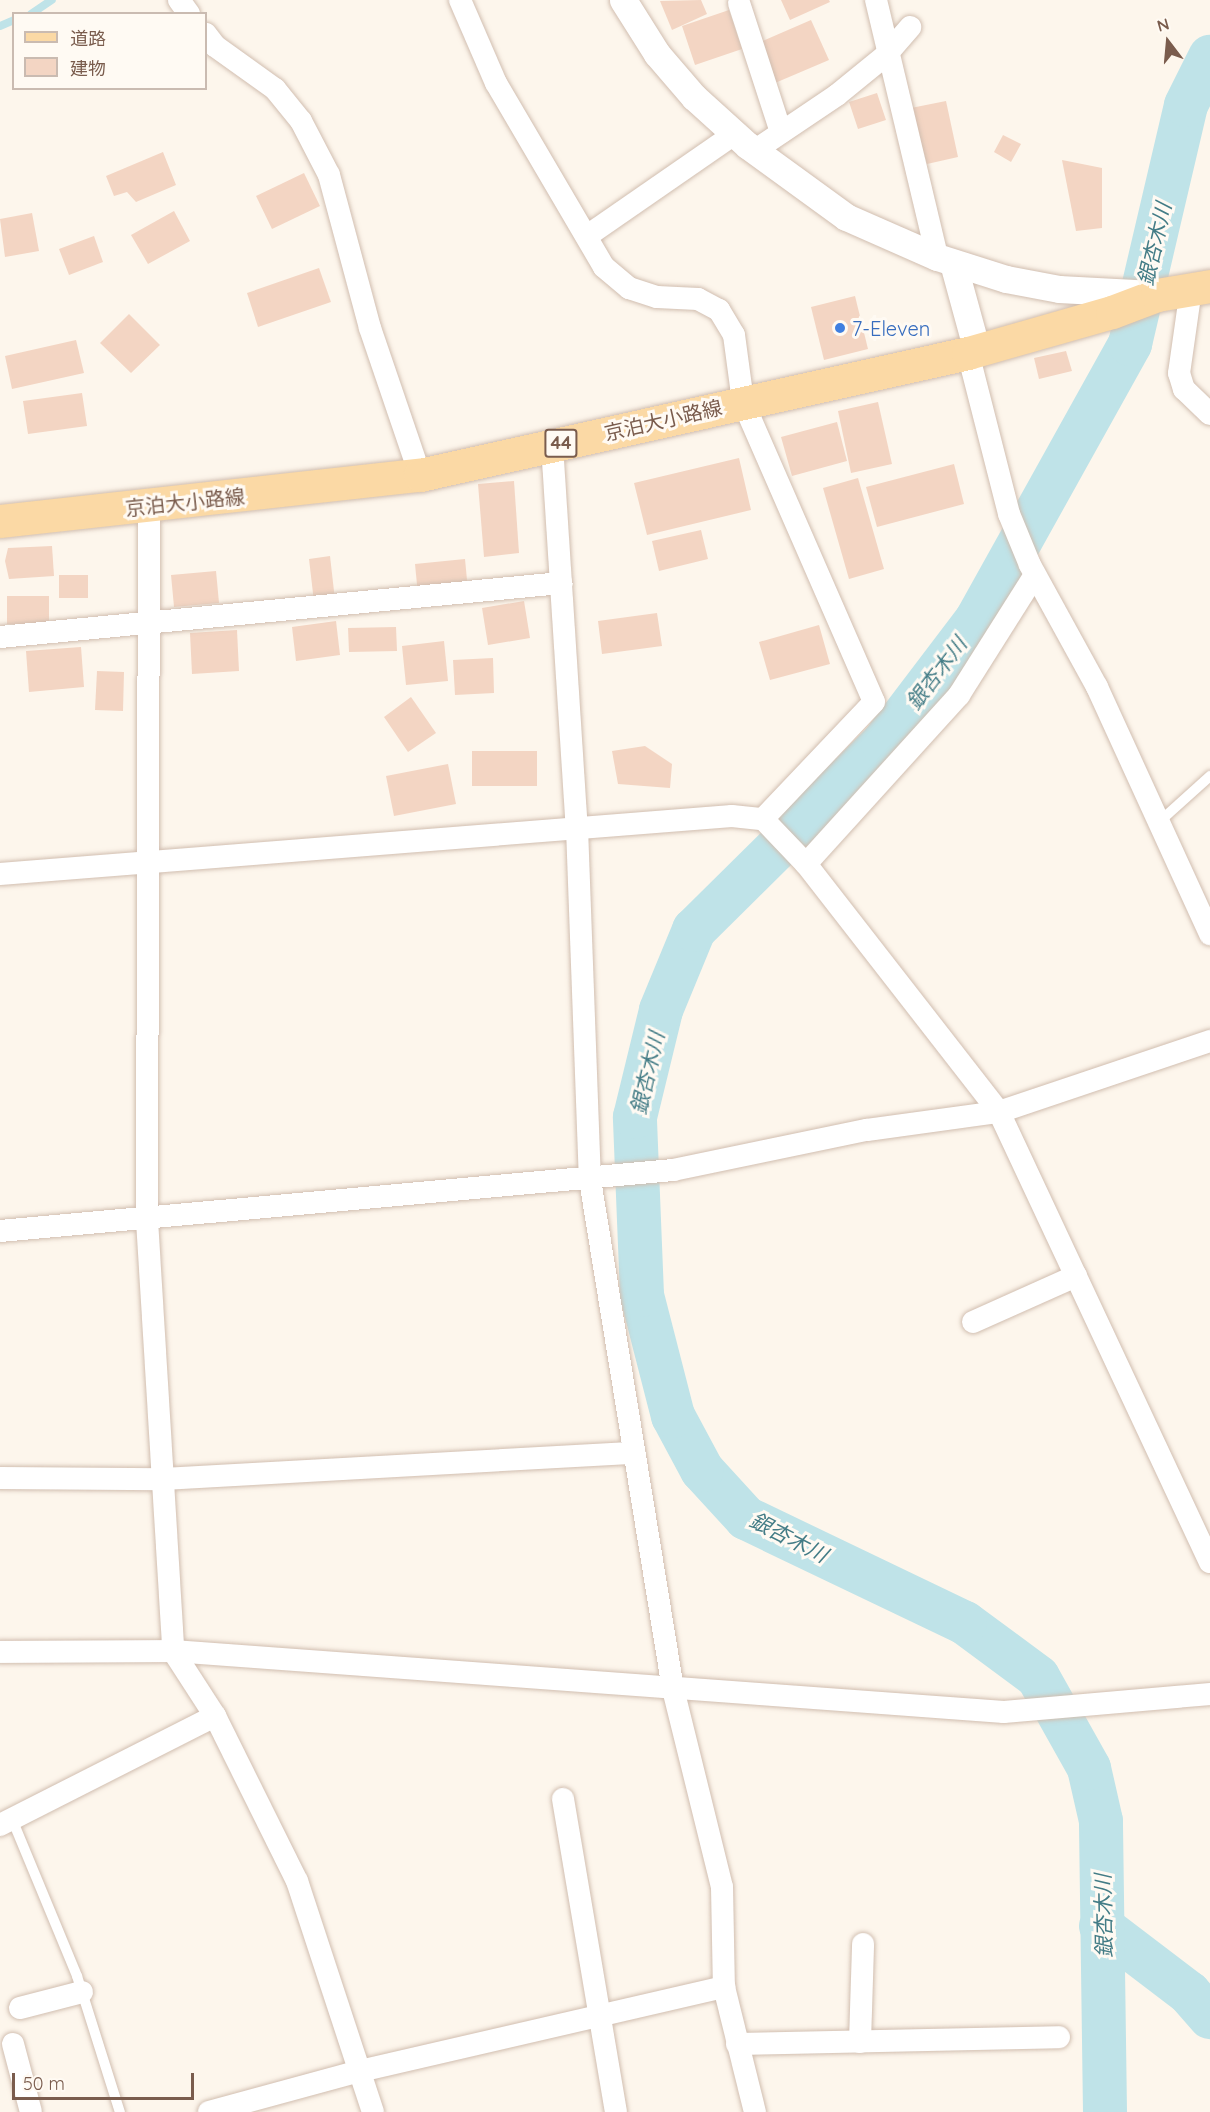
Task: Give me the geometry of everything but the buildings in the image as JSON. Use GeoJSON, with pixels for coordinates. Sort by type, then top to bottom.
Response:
{"type":"FeatureCollection","features":[{"type":"Feature","properties":{"kind":"main road","name":"京泊大小路線"},"geometry":{"type":"LineString","coordinates":[[0,521],[420,475],[972,352],[1116,303],[1182,290]]}},
{"type":"Feature","properties":{"kind":"street"},"geometry":{"type":"LineString","coordinates":[[460,0],[496,83],[604,267],[629,288],[657,297],[698,299],[720,310],[734,335],[743,402],[874,702],[763,819]]}},
{"type":"Feature","properties":{"kind":"street"},"geometry":{"type":"LineString","coordinates":[[623,0],[657,54],[694,97],[745,142],[846,217],[945,260],[1006,279],[1116,303]]}},
{"type":"Feature","properties":{"kind":"street"},"geometry":{"type":"LineString","coordinates":[[876,0],[886,55],[972,352],[1009,514],[1032,570],[1097,687],[1210,934]]}},
{"type":"Feature","properties":{"kind":"street"},"geometry":{"type":"LineString","coordinates":[[739,3],[781,132]]}},
{"type":"Feature","properties":{"kind":"street"},"geometry":{"type":"LineString","coordinates":[[587,236],[745,142],[781,132],[886,55],[910,27]]}},
{"type":"Feature","properties":{"kind":"street"},"geometry":{"type":"LineString","coordinates":[[207,35],[216,46],[275,89],[301,121],[329,175],[370,328],[420,475]]}},
{"type":"Feature","properties":{"kind":"street"},"geometry":{"type":"LineString","coordinates":[[1182,290],[1179,373],[1184,389],[1210,414]]}},
{"type":"Feature","properties":{"kind":"street"},"geometry":{"type":"LineString","coordinates":[[552,445],[577,828],[590,1180],[673,1689],[722,1887],[724,1987],[755,2112]]}},
{"type":"Feature","properties":{"kind":"street"},"geometry":{"type":"LineString","coordinates":[[149,506],[146,863],[147,1220],[173,1651],[215,1716],[297,1881],[373,2112]]}},
{"type":"Feature","properties":{"kind":"street"},"geometry":{"type":"LineString","coordinates":[[806,864],[959,695],[1032,570]]}},
{"type":"Feature","properties":{"kind":"street"},"geometry":{"type":"LineString","coordinates":[[0,637],[561,583]]}},
{"type":"Feature","properties":{"kind":"street"},"geometry":{"type":"LineString","coordinates":[[0,874],[732,816],[763,819],[806,864],[999,1112],[1210,1562]]}},
{"type":"Feature","properties":{"kind":"street"},"geometry":{"type":"LineString","coordinates":[[0,1231],[590,1180],[673,1170],[867,1130],[999,1112],[1210,1041]]}},
{"type":"Feature","properties":{"kind":"street"},"geometry":{"type":"LineString","coordinates":[[973,1322],[1076,1276]]}},
{"type":"Feature","properties":{"kind":"street"},"geometry":{"type":"LineString","coordinates":[[0,1478],[163,1479],[634,1453]]}},
{"type":"Feature","properties":{"kind":"street"},"geometry":{"type":"LineString","coordinates":[[0,1652],[173,1651],[1004,1712],[1088,1707],[1210,1694]]}},
{"type":"Feature","properties":{"kind":"street"},"geometry":{"type":"LineString","coordinates":[[6,1822],[215,1716]]}},
{"type":"Feature","properties":{"kind":"street"},"geometry":{"type":"LineString","coordinates":[[563,1799],[616,2112]]}},
{"type":"Feature","properties":{"kind":"street"},"geometry":{"type":"LineString","coordinates":[[860,2042],[863,1944]]}},
{"type":"Feature","properties":{"kind":"street"},"geometry":{"type":"LineString","coordinates":[[208,2112],[360,2071],[724,1987]]}},
{"type":"Feature","properties":{"kind":"street"},"geometry":{"type":"LineString","coordinates":[[20,2008],[82,1992]]}},
{"type":"Feature","properties":{"kind":"street"},"geometry":{"type":"LineString","coordinates":[[737,2044],[1059,2037]]}},
{"type":"Feature","properties":{"kind":"street"},"geometry":{"type":"LineString","coordinates":[[13,2044],[31,2112]]}},
{"type":"Feature","properties":{"kind":"lane"},"geometry":{"type":"LineString","coordinates":[[1159,822],[1210,776]]}},
{"type":"Feature","properties":{"kind":"lane"},"geometry":{"type":"LineString","coordinates":[[6,1822],[82,1992],[120,2112]]}},
{"type":"Feature","properties":{"kind":"waterway"},"geometry":{"type":"LineString","coordinates":[[34,12],[52,0]]}},
{"type":"Feature","properties":{"kind":"waterway"},"geometry":{"type":"LineString","coordinates":[[0,26],[12,21]]}},
{"type":"Feature","properties":{"kind":"waterway","name":"銀杏木川"},"geometry":{"type":"LineString","coordinates":[[1105,2112],[1101,1821],[1089,1768],[1038,1677],[965,1623],[746,1518],[702,1470],[673,1416],[642,1295],[635,1117],[661,1010],[694,930],[883,743],[977,619],[1130,344],[1186,105],[1210,57]]}},
{"type":"Feature","properties":{"kind":"waterway"},"geometry":{"type":"LineString","coordinates":[[1101,1926],[1189,1993],[1210,2017]]}},
{"type":"Feature","properties":{"kind":"place","name":"7-Eleven"},"geometry":{"type":"Point","coordinates":[840,328]}}]}
